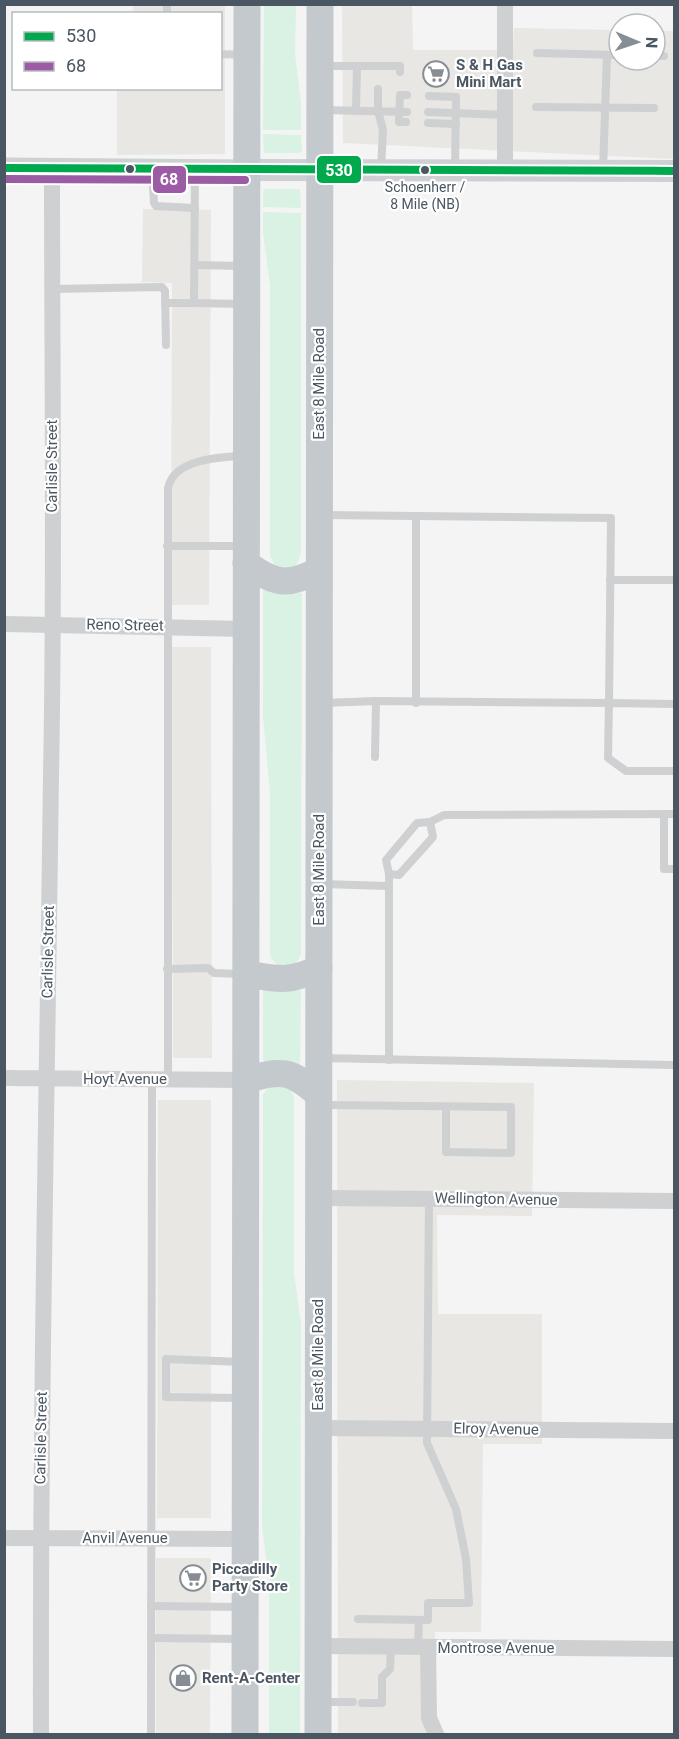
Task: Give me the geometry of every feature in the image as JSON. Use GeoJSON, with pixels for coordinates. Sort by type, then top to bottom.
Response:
{"type":"FeatureCollection","features":[{"type":"Feature","properties":{"kind":"highway"},"geometry":{"type":"LineString","coordinates":[[245,1734],[246,304],[245,170],[233,54],[246,4]]}},
{"type":"Feature","properties":{"kind":"highway","name":"East 8 Mile Road"},"geometry":{"type":"LineString","coordinates":[[318,1734],[320,4]]}},
{"type":"Feature","properties":{"kind":"highway"},"geometry":{"type":"LineString","coordinates":[[246,555],[260,574],[281,581],[297,580],[319,570]]}},
{"type":"Feature","properties":{"kind":"highway"},"geometry":{"type":"LineString","coordinates":[[246,974],[288,980],[319,968]]}},
{"type":"Feature","properties":{"kind":"highway"},"geometry":{"type":"LineString","coordinates":[[245,1080],[285,1073],[303,1081],[319,1100]]}},
{"type":"Feature","properties":{"kind":"main road"},"geometry":{"type":"LineString","coordinates":[[245,170],[675,171]]}},
{"type":"Feature","properties":{"kind":"street"},"geometry":{"type":"LineString","coordinates":[[505,4],[505,170]]}},
{"type":"Feature","properties":{"kind":"street"},"geometry":{"type":"LineString","coordinates":[[4,168],[245,170]]}},
{"type":"Feature","properties":{"kind":"street","name":"Carlisle Street"},"geometry":{"type":"LineString","coordinates":[[40,1734],[45,1078],[52,772],[52,169]]}},
{"type":"Feature","properties":{"kind":"street","name":"Reno Street"},"geometry":{"type":"LineString","coordinates":[[4,624],[246,629]]}},
{"type":"Feature","properties":{"kind":"street","name":"Hoyt Avenue"},"geometry":{"type":"LineString","coordinates":[[4,1078],[245,1080]]}},
{"type":"Feature","properties":{"kind":"street","name":"Wellington Avenue"},"geometry":{"type":"LineString","coordinates":[[318,1198],[675,1201]]}},
{"type":"Feature","properties":{"kind":"street","name":"Elroy Avenue"},"geometry":{"type":"LineString","coordinates":[[318,1428],[675,1431]]}},
{"type":"Feature","properties":{"kind":"street","name":"Anvil Avenue"},"geometry":{"type":"LineString","coordinates":[[4,1538],[245,1539]]}},
{"type":"Feature","properties":{"kind":"street","name":"Montrose Avenue"},"geometry":{"type":"LineString","coordinates":[[318,1646],[675,1649]]}},
{"type":"Feature","properties":{"kind":"street"},"geometry":{"type":"LineString","coordinates":[[423,1647],[429,1718],[436,1734]]}},
{"type":"Feature","properties":{"kind":"lane"},"geometry":{"type":"LineString","coordinates":[[537,53],[607,55],[603,170]]}},
{"type":"Feature","properties":{"kind":"lane"},"geometry":{"type":"LineString","coordinates":[[320,66],[357,66],[378,69],[400,66],[400,72]]}},
{"type":"Feature","properties":{"kind":"lane"},"geometry":{"type":"LineString","coordinates":[[356,111],[357,66]]}},
{"type":"Feature","properties":{"kind":"lane"},"geometry":{"type":"LineString","coordinates":[[378,89],[378,111],[383,130],[381,169]]}},
{"type":"Feature","properties":{"kind":"lane"},"geometry":{"type":"LineString","coordinates":[[402,93],[403,111],[399,122],[406,122]]}},
{"type":"Feature","properties":{"kind":"lane"},"geometry":{"type":"LineString","coordinates":[[429,96],[456,97],[455,170]]}},
{"type":"Feature","properties":{"kind":"lane"},"geometry":{"type":"LineString","coordinates":[[536,107],[654,108]]}},
{"type":"Feature","properties":{"kind":"lane"},"geometry":{"type":"LineString","coordinates":[[320,110],[403,111]]}},
{"type":"Feature","properties":{"kind":"lane"},"geometry":{"type":"LineString","coordinates":[[429,112],[505,115]]}},
{"type":"Feature","properties":{"kind":"lane"},"geometry":{"type":"LineString","coordinates":[[428,123],[456,124]]}},
{"type":"Feature","properties":{"kind":"lane"},"geometry":{"type":"LineString","coordinates":[[153,170],[156,206],[195,208]]}},
{"type":"Feature","properties":{"kind":"lane"},"geometry":{"type":"LineString","coordinates":[[194,303],[195,170]]}},
{"type":"Feature","properties":{"kind":"lane"},"geometry":{"type":"LineString","coordinates":[[195,265],[245,266]]}},
{"type":"Feature","properties":{"kind":"lane"},"geometry":{"type":"LineString","coordinates":[[52,289],[159,286],[165,291],[166,345]]}},
{"type":"Feature","properties":{"kind":"lane"},"geometry":{"type":"LineString","coordinates":[[165,303],[246,304]]}},
{"type":"Feature","properties":{"kind":"lane"},"geometry":{"type":"LineString","coordinates":[[151,1734],[160,1079],[167,969],[168,488],[172,475],[177,471],[208,458],[246,456]]}},
{"type":"Feature","properties":{"kind":"lane"},"geometry":{"type":"LineString","coordinates":[[319,515],[611,518],[608,758],[626,771],[675,771]]}},
{"type":"Feature","properties":{"kind":"lane"},"geometry":{"type":"LineString","coordinates":[[416,516],[416,703]]}},
{"type":"Feature","properties":{"kind":"lane"},"geometry":{"type":"LineString","coordinates":[[167,546],[246,555]]}},
{"type":"Feature","properties":{"kind":"lane"},"geometry":{"type":"LineString","coordinates":[[610,580],[675,580]]}},
{"type":"Feature","properties":{"kind":"lane"},"geometry":{"type":"LineString","coordinates":[[375,757],[376,701]]}},
{"type":"Feature","properties":{"kind":"lane"},"geometry":{"type":"LineString","coordinates":[[319,703],[376,701],[675,704]]}},
{"type":"Feature","properties":{"kind":"lane"},"geometry":{"type":"LineString","coordinates":[[664,814],[664,869],[675,869]]}},
{"type":"Feature","properties":{"kind":"lane"},"geometry":{"type":"LineString","coordinates":[[389,1059],[389,874],[386,860],[417,823],[430,822],[444,815],[675,814]]}},
{"type":"Feature","properties":{"kind":"lane"},"geometry":{"type":"LineString","coordinates":[[389,874],[399,874],[433,837],[430,822]]}},
{"type":"Feature","properties":{"kind":"lane"},"geometry":{"type":"LineString","coordinates":[[319,884],[388,886]]}},
{"type":"Feature","properties":{"kind":"lane"},"geometry":{"type":"LineString","coordinates":[[167,969],[208,968],[214,973],[246,974]]}},
{"type":"Feature","properties":{"kind":"lane"},"geometry":{"type":"LineString","coordinates":[[319,1058],[675,1065]]}},
{"type":"Feature","properties":{"kind":"lane"},"geometry":{"type":"LineString","coordinates":[[319,1100],[446,1107],[511,1107],[511,1153],[446,1152],[446,1107]]}},
{"type":"Feature","properties":{"kind":"lane"},"geometry":{"type":"LineString","coordinates":[[358,1619],[428,1620],[428,1603],[469,1603],[466,1558],[456,1509],[427,1443],[429,1198]]}},
{"type":"Feature","properties":{"kind":"lane"},"geometry":{"type":"LineString","coordinates":[[245,1362],[166,1359],[166,1397],[245,1398]]}},
{"type":"Feature","properties":{"kind":"lane"},"geometry":{"type":"LineString","coordinates":[[152,1606],[245,1606]]}},
{"type":"Feature","properties":{"kind":"lane"},"geometry":{"type":"LineString","coordinates":[[419,1620],[423,1647]]}},
{"type":"Feature","properties":{"kind":"lane"},"geometry":{"type":"LineString","coordinates":[[151,1638],[245,1639]]}},
{"type":"Feature","properties":{"kind":"lane"},"geometry":{"type":"LineString","coordinates":[[318,1702],[381,1703],[382,1677],[390,1669],[391,1647]]}},
{"type":"Feature","properties":{"kind":"shaded area"},"geometry":{"type":"Polygon","coordinates":[[[133,5],[225,5],[225,154],[117,155],[117,90],[222,90],[222,12],[133,12],[133,5]]]}},
{"type":"Feature","properties":{"kind":"shaded area"},"geometry":{"type":"Polygon","coordinates":[[[342,5],[412,5],[413,50],[513,50],[514,28],[607,30],[607,72],[667,72],[667,31],[674,31],[674,159],[343,143],[342,5]]]}},
{"type":"Feature","properties":{"kind":"shaded area"},"geometry":{"type":"Polygon","coordinates":[[[143,209],[211,210],[209,605],[171,605],[172,283],[142,282],[143,209]]]}},
{"type":"Feature","properties":{"kind":"shaded area"},"geometry":{"type":"Polygon","coordinates":[[[172,647],[211,647],[212,1058],[173,1058],[172,647]]]}},
{"type":"Feature","properties":{"kind":"shaded area"},"geometry":{"type":"Polygon","coordinates":[[[337,1080],[534,1083],[532,1216],[437,1215],[438,1314],[542,1314],[542,1444],[483,1444],[481,1632],[435,1632],[435,1734],[338,1734],[337,1080]]]}},
{"type":"Feature","properties":{"kind":"shaded area"},"geometry":{"type":"Polygon","coordinates":[[[158,1100],[211,1100],[211,1518],[157,1518],[158,1100]]]}},
{"type":"Feature","properties":{"kind":"shaded area"},"geometry":{"type":"Polygon","coordinates":[[[156,1558],[211,1558],[210,1734],[156,1734],[156,1558]]]}},
{"type":"Feature","properties":{"kind":"green space"},"geometry":{"type":"Polygon","coordinates":[[[264,5],[296,5],[295,54],[301,103],[301,130],[263,130],[264,5]]]}},
{"type":"Feature","properties":{"kind":"green space"},"geometry":{"type":"Polygon","coordinates":[[[263,134],[301,135],[302,151],[300,153],[264,153],[263,134]]]}},
{"type":"Feature","properties":{"kind":"green space"},"geometry":{"type":"Polygon","coordinates":[[[265,189],[300,189],[301,208],[263,207],[265,189]]]}},
{"type":"Feature","properties":{"kind":"green space"},"geometry":{"type":"Polygon","coordinates":[[[263,212],[301,213],[301,553],[297,565],[287,570],[275,566],[270,555],[270,286],[263,233],[263,212]]]}},
{"type":"Feature","properties":{"kind":"green space"},"geometry":{"type":"Polygon","coordinates":[[[263,588],[302,594],[301,955],[295,965],[278,966],[271,958],[270,952],[270,792],[263,717],[263,588]]]}},
{"type":"Feature","properties":{"kind":"green space"},"geometry":{"type":"Polygon","coordinates":[[[263,989],[301,990],[300,1065],[281,1060],[266,1062],[263,1060],[263,989]]]}},
{"type":"Feature","properties":{"kind":"green space"},"geometry":{"type":"Polygon","coordinates":[[[276,1083],[290,1089],[294,1097],[294,1273],[301,1324],[300,1734],[269,1734],[269,1584],[262,1525],[263,1095],[269,1086],[276,1083]]]}},
{"type":"Feature","properties":{"kind":"transit line","name":"530"},"geometry":{"type":"LineString","coordinates":[[4,168],[674,171]]}},
{"type":"Feature","properties":{"kind":"transit line","name":"68"},"geometry":{"type":"LineString","coordinates":[[4,179],[245,180]]}},
{"type":"Feature","properties":{"kind":"place","name":"S & H Gas Mini Mart"},"geometry":{"type":"Point","coordinates":[436,74]}},
{"type":"Feature","properties":{"kind":"place","name":"Schoenherr / 8 Mile (NB)"},"geometry":{"type":"Point","coordinates":[425,170]}},
{"type":"Feature","properties":{"kind":"place","name":"Piccadilly Party Store"},"geometry":{"type":"Point","coordinates":[193,1578]}},
{"type":"Feature","properties":{"kind":"place","name":"Rent-A-Center"},"geometry":{"type":"Point","coordinates":[183,1678]}}]}
